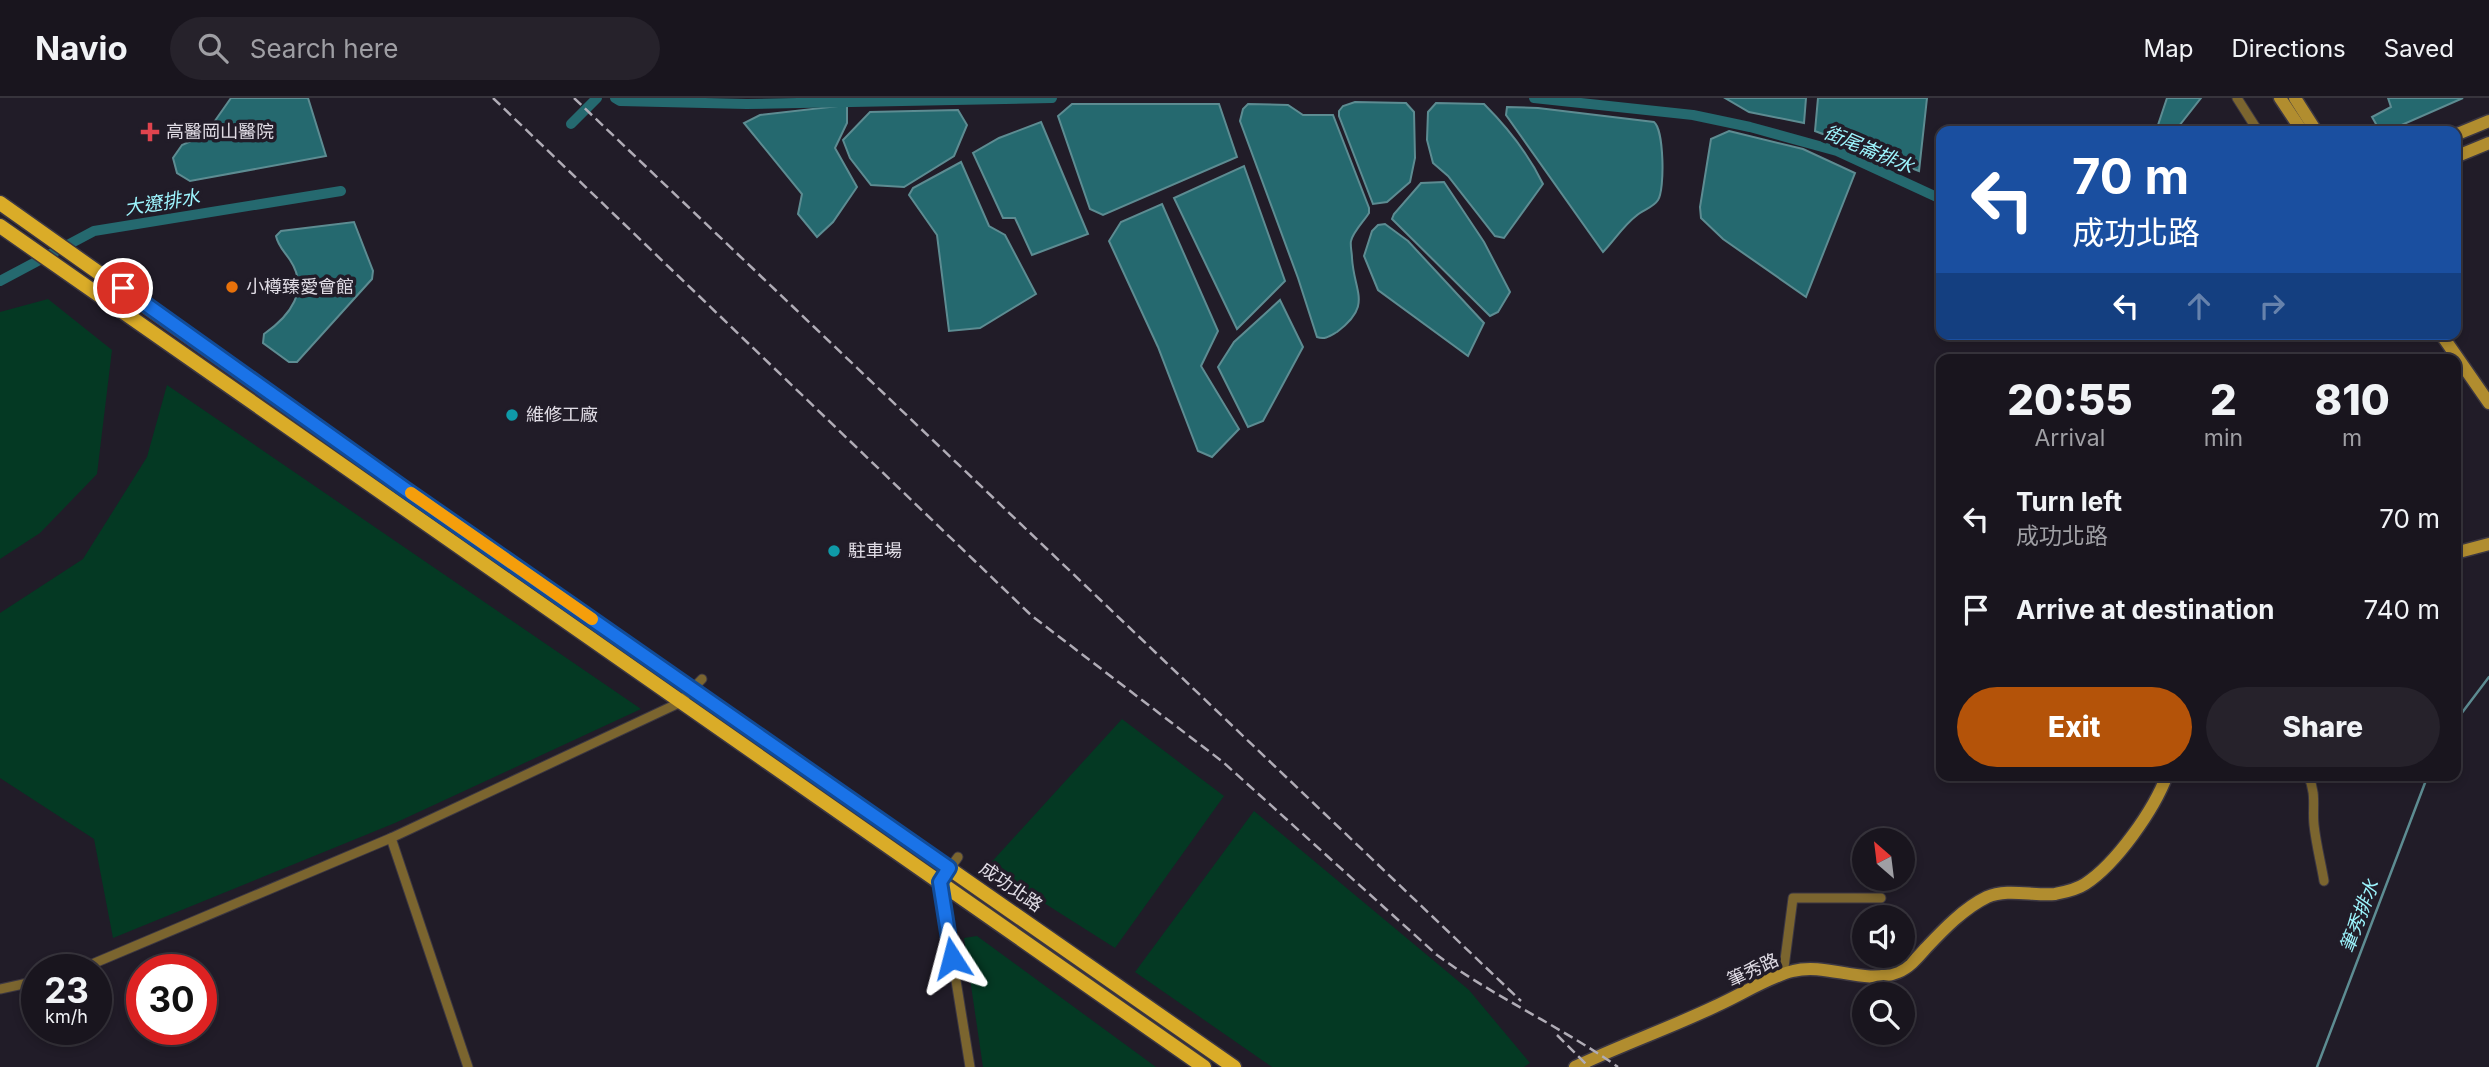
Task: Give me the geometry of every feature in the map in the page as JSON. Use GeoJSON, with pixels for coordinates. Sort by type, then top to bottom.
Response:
{"type":"FeatureCollection","features":[{"type":"Feature","properties":{"kind":"main road","name":"成功北路"},"geometry":{"type":"LineString","coordinates":[[0,203],[395,482],[697,684],[954,862],[1234,1067]]}},
{"type":"Feature","properties":{"kind":"main road","name":"成功北路"},"geometry":{"type":"LineString","coordinates":[[0,226],[156,337],[289,426],[679,703],[1204,1067]]}},
{"type":"Feature","properties":{"kind":"street"},"geometry":{"type":"LineString","coordinates":[[2237,98],[2255,126]]}},
{"type":"Feature","properties":{"kind":"street"},"geometry":{"type":"LineString","coordinates":[[2280,98],[2299,126]]}},
{"type":"Feature","properties":{"kind":"street"},"geometry":{"type":"LineString","coordinates":[[2295,98],[2313,126]]}},
{"type":"Feature","properties":{"kind":"street"},"geometry":{"type":"LineString","coordinates":[[2461,133],[2489,121]]}},
{"type":"Feature","properties":{"kind":"street"},"geometry":{"type":"LineString","coordinates":[[2461,155],[2489,143]]}},
{"type":"Feature","properties":{"kind":"street"},"geometry":{"type":"LineString","coordinates":[[2461,363],[2489,403]]}},
{"type":"Feature","properties":{"kind":"street"},"geometry":{"type":"LineString","coordinates":[[2461,551],[2489,544]]}},
{"type":"Feature","properties":{"kind":"street"},"geometry":{"type":"LineString","coordinates":[[112,956],[391,838],[679,703],[697,684]]}},
{"type":"Feature","properties":{"kind":"street","name":"筆秀路"},"geometry":{"type":"LineString","coordinates":[[1575,1067],[1794,970],[1818,969],[1867,976],[1898,972],[1916,960],[1977,902],[1990,895],[2041,895],[2064,892],[2083,885],[2097,874],[2134,831],[2165,781]]}},
{"type":"Feature","properties":{"kind":"street"},"geometry":{"type":"LineString","coordinates":[[2311,781],[2315,810],[2313,822],[2324,881]]}},
{"type":"Feature","properties":{"kind":"street"},"geometry":{"type":"LineString","coordinates":[[391,838],[468,1067]]}},
{"type":"Feature","properties":{"kind":"street"},"geometry":{"type":"LineString","coordinates":[[954,862],[940,882],[970,1067]]}},
{"type":"Feature","properties":{"kind":"street"},"geometry":{"type":"LineString","coordinates":[[1783,975],[1793,898],[1881,898]]}},
{"type":"Feature","properties":{"kind":"street"},"geometry":{"type":"LineString","coordinates":[[0,989],[21,984]]}},
{"type":"Feature","properties":{"kind":"green space"},"geometry":{"type":"Polygon","coordinates":[[[48,299],[112,350],[97,474],[40,533],[0,559],[0,312],[48,299]]]}},
{"type":"Feature","properties":{"kind":"green space"},"geometry":{"type":"Polygon","coordinates":[[[167,385],[641,709],[395,823],[113,938],[94,839],[0,778],[0,613],[83,559],[147,457],[167,385]]]}},
{"type":"Feature","properties":{"kind":"green space"},"geometry":{"type":"Polygon","coordinates":[[[1122,719],[1224,796],[1115,948],[987,867],[1122,719]]]}},
{"type":"Feature","properties":{"kind":"green space"},"geometry":{"type":"Polygon","coordinates":[[[1254,811],[1469,990],[1530,1063],[1524,1067],[1272,1067],[1135,972],[1254,811]]]}},
{"type":"Feature","properties":{"kind":"green space"},"geometry":{"type":"Polygon","coordinates":[[[977,936],[1156,1067],[983,1067],[964,938],[977,936]]]}},
{"type":"Feature","properties":{"kind":"water"},"geometry":{"type":"Polygon","coordinates":[[[231,98],[308,98],[326,156],[190,181],[177,173],[173,158],[182,145],[205,135],[231,98]]]}},
{"type":"Feature","properties":{"kind":"water"},"geometry":{"type":"Polygon","coordinates":[[[1725,98],[1806,98],[1804,123],[1749,112],[1725,98]]]}},
{"type":"Feature","properties":{"kind":"water"},"geometry":{"type":"Polygon","coordinates":[[[1818,98],[1927,98],[1919,171],[1815,131],[1818,98]]]}},
{"type":"Feature","properties":{"kind":"water"},"geometry":{"type":"Polygon","coordinates":[[[2167,98],[2201,98],[2179,126],[2158,126],[2167,98]]]}},
{"type":"Feature","properties":{"kind":"water"},"geometry":{"type":"Polygon","coordinates":[[[2388,98],[2463,98],[2399,126],[2377,126],[2372,117],[2391,107],[2388,98]]]}},
{"type":"Feature","properties":{"kind":"water"},"geometry":{"type":"Polygon","coordinates":[[[1355,102],[1406,103],[1414,112],[1415,158],[1410,182],[1387,202],[1373,204],[1339,116],[1343,106],[1355,102]]]}},
{"type":"Feature","properties":{"kind":"water"},"geometry":{"type":"Polygon","coordinates":[[[1436,103],[1484,104],[1517,142],[1543,184],[1504,238],[1495,236],[1448,176],[1433,163],[1427,140],[1428,112],[1436,103]]]}},
{"type":"Feature","properties":{"kind":"water"},"geometry":{"type":"Polygon","coordinates":[[[1072,104],[1219,104],[1237,157],[1103,215],[1090,209],[1058,116],[1072,104]]]}},
{"type":"Feature","properties":{"kind":"water"},"geometry":{"type":"Polygon","coordinates":[[[1248,104],[1288,105],[1303,115],[1333,115],[1369,208],[1369,213],[1351,243],[1358,306],[1348,323],[1327,337],[1317,337],[1240,121],[1243,109],[1248,104]]]}},
{"type":"Feature","properties":{"kind":"water"},"geometry":{"type":"Polygon","coordinates":[[[847,105],[847,123],[835,148],[857,187],[833,222],[817,237],[798,214],[802,194],[744,123],[760,115],[847,105]]]}},
{"type":"Feature","properties":{"kind":"water"},"geometry":{"type":"Polygon","coordinates":[[[1507,107],[1538,108],[1654,122],[1660,136],[1662,160],[1662,184],[1658,200],[1631,220],[1603,252],[1506,115],[1507,107]]]}},
{"type":"Feature","properties":{"kind":"water"},"geometry":{"type":"Polygon","coordinates":[[[958,110],[967,125],[954,156],[904,187],[871,185],[850,158],[843,140],[870,112],[958,110]]]}},
{"type":"Feature","properties":{"kind":"water"},"geometry":{"type":"Polygon","coordinates":[[[1041,122],[1088,234],[1032,255],[1015,218],[1003,218],[973,153],[999,138],[1041,122]]]}},
{"type":"Feature","properties":{"kind":"water"},"geometry":{"type":"Polygon","coordinates":[[[1729,131],[1803,149],[1855,173],[1806,297],[1723,239],[1701,218],[1700,207],[1711,139],[1729,131]]]}},
{"type":"Feature","properties":{"kind":"water"},"geometry":{"type":"Polygon","coordinates":[[[961,162],[989,226],[1005,235],[1036,294],[980,328],[949,331],[937,235],[909,195],[913,188],[961,162]]]}},
{"type":"Feature","properties":{"kind":"water"},"geometry":{"type":"Polygon","coordinates":[[[1244,166],[1285,281],[1237,329],[1174,198],[1244,166]]]}},
{"type":"Feature","properties":{"kind":"water"},"geometry":{"type":"Polygon","coordinates":[[[1444,182],[1484,242],[1510,292],[1498,312],[1490,316],[1392,219],[1421,183],[1444,182]]]}},
{"type":"Feature","properties":{"kind":"water"},"geometry":{"type":"Polygon","coordinates":[[[1162,204],[1218,331],[1201,366],[1239,429],[1212,457],[1198,451],[1158,347],[1109,241],[1121,222],[1162,204]]]}},
{"type":"Feature","properties":{"kind":"water"},"geometry":{"type":"Polygon","coordinates":[[[354,222],[373,271],[372,279],[297,362],[289,362],[263,343],[264,334],[289,311],[297,292],[296,271],[276,236],[281,231],[354,222]]]}},
{"type":"Feature","properties":{"kind":"water"},"geometry":{"type":"Polygon","coordinates":[[[1385,224],[1408,241],[1484,323],[1468,356],[1378,290],[1364,256],[1372,231],[1378,225],[1385,224]]]}},
{"type":"Feature","properties":{"kind":"water"},"geometry":{"type":"Polygon","coordinates":[[[1280,300],[1303,347],[1263,421],[1248,427],[1218,367],[1234,342],[1280,300]]]}},
{"type":"Feature","properties":{"kind":"waterway","name":"大遼排水"},"geometry":{"type":"LineString","coordinates":[[571,124],[597,98]]}},
{"type":"Feature","properties":{"kind":"waterway","name":"街尾崙排水"},"geometry":{"type":"LineString","coordinates":[[615,98],[620,101],[747,104],[1052,98]]}},
{"type":"Feature","properties":{"kind":"waterway","name":"街尾崙排水"},"geometry":{"type":"LineString","coordinates":[[1534,98],[1693,115],[1750,127],[1837,151],[1936,197]]}},
{"type":"Feature","properties":{"kind":"waterway","name":"大遼排水"},"geometry":{"type":"LineString","coordinates":[[0,281],[94,231],[341,191]]}},
{"type":"Feature","properties":{"kind":"waterway","name":"筆秀排水"},"geometry":{"type":"LineString","coordinates":[[2461,714],[2489,677]]}},
{"type":"Feature","properties":{"kind":"waterway","name":"筆秀排水"},"geometry":{"type":"LineString","coordinates":[[2317,1067],[2426,781]]}},
{"type":"Feature","properties":{"kind":"railway"},"geometry":{"type":"LineString","coordinates":[[493,98],[1032,616],[1223,762],[1437,955],[1618,1067]]}},
{"type":"Feature","properties":{"kind":"railway"},"geometry":{"type":"LineString","coordinates":[[574,98],[1521,1001]]}},
{"type":"Feature","properties":{"kind":"railway"},"geometry":{"type":"LineString","coordinates":[[1557,1035],[1589,1067]]}},
{"type":"Feature","properties":{"kind":"slow traffic"},"geometry":{"type":"LineString","coordinates":[[411,493],[592,619]]}},
{"type":"Feature","properties":{"kind":"place","name":"高醫岡山醫院"},"geometry":{"type":"Point","coordinates":[150,132]}},
{"type":"Feature","properties":{"kind":"place","name":"小樽臻愛會館"},"geometry":{"type":"Point","coordinates":[232,287]}},
{"type":"Feature","properties":{"kind":"place","name":"維修工廠"},"geometry":{"type":"Point","coordinates":[512,415]}},
{"type":"Feature","properties":{"kind":"place","name":"駐車場"},"geometry":{"type":"Point","coordinates":[834,551]}},
{"type":"Feature","properties":{"kind":"route"},"geometry":{"type":"LineString","coordinates":[[123,288],[405,489],[949,868],[940,882],[952,958]]}}]}
